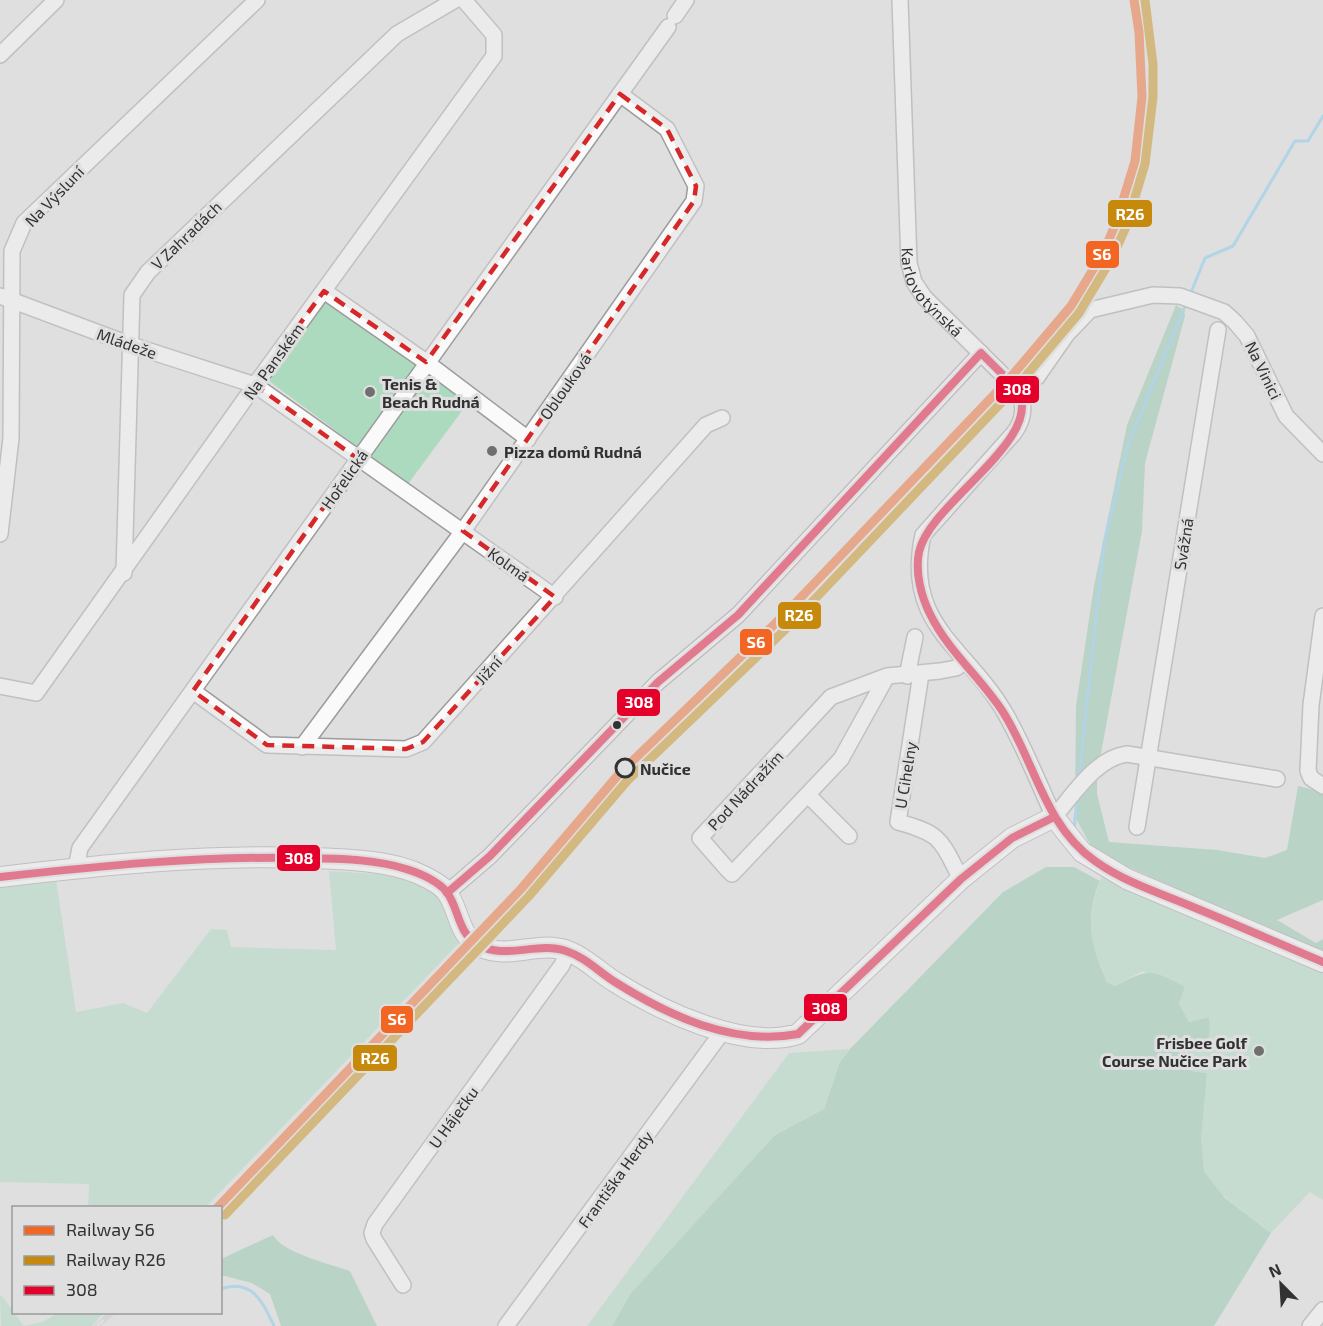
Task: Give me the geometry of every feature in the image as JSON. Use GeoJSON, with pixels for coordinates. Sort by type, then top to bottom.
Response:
{"type":"FeatureCollection","features":[{"type":"Feature","properties":{"kind":"main road"},"geometry":{"type":"LineString","coordinates":[[0,877],[76,868],[215,858],[349,859],[417,873],[437,884],[447,893],[465,933],[482,948],[512,951],[551,947],[568,951],[636,994],[723,1031],[783,1038],[798,1034],[961,879],[1012,838],[1054,817],[1082,852],[1127,879],[1323,962]]}},
{"type":"Feature","properties":{"kind":"street"},"geometry":{"type":"LineString","coordinates":[[0,55],[56,0]]}},
{"type":"Feature","properties":{"kind":"street","name":"Na Výsluní"},"geometry":{"type":"LineString","coordinates":[[0,534],[11,438],[5,298],[12,251],[24,223],[257,0]]}},
{"type":"Feature","properties":{"kind":"street","name":"V Zahradách"},"geometry":{"type":"LineString","coordinates":[[124,573],[132,295],[148,272],[397,34],[455,0]]}},
{"type":"Feature","properties":{"kind":"street","name":"Na Panském"},"geometry":{"type":"LineString","coordinates":[[0,686],[36,693],[124,573],[255,385],[494,56],[494,35],[464,0]]}},
{"type":"Feature","properties":{"kind":"street"},"geometry":{"type":"LineString","coordinates":[[620,94],[686,0]]}},
{"type":"Feature","properties":{"kind":"street","name":"Karlovotýnská"},"geometry":{"type":"LineString","coordinates":[[900,0],[909,263],[914,282],[924,297],[1018,391]]}},
{"type":"Feature","properties":{"kind":"street","name":"Hořelická"},"geometry":{"type":"LineString","coordinates":[[76,868],[80,848],[620,94]]}},
{"type":"Feature","properties":{"kind":"street","name":"Oblouková"},"geometry":{"type":"LineString","coordinates":[[302,747],[463,531],[694,201],[696,186],[667,129],[620,94]]}},
{"type":"Feature","properties":{"kind":"street"},"geometry":{"type":"LineString","coordinates":[[324,291],[426,362],[528,439]]}},
{"type":"Feature","properties":{"kind":"street","name":"Na Vinici"},"geometry":{"type":"LineString","coordinates":[[1018,391],[1037,377],[1067,334],[1090,310],[1153,295],[1180,296],[1224,312],[1235,322],[1247,336],[1286,416],[1323,454]]}},
{"type":"Feature","properties":{"kind":"street","name":"Mládeže"},"geometry":{"type":"LineString","coordinates":[[5,298],[130,345],[255,385],[358,459]]}},
{"type":"Feature","properties":{"kind":"street","name":"Svážná"},"geometry":{"type":"LineString","coordinates":[[1137,827],[1218,330]]}},
{"type":"Feature","properties":{"kind":"street"},"geometry":{"type":"LineString","coordinates":[[447,893],[490,856],[634,705],[738,615],[981,353]]}},
{"type":"Feature","properties":{"kind":"street"},"geometry":{"type":"LineString","coordinates":[[1018,391],[1023,412],[1019,427],[923,535],[919,554],[919,576],[923,598],[937,630],[1004,712],[1054,817],[1105,762],[1115,756],[1127,754],[1277,778]]}},
{"type":"Feature","properties":{"kind":"street","name":"Jižní"},"geometry":{"type":"LineString","coordinates":[[194,691],[267,745],[406,749],[423,741],[555,597],[706,425],[722,418]]}},
{"type":"Feature","properties":{"kind":"street","name":"Kolmá"},"geometry":{"type":"LineString","coordinates":[[358,459],[555,597]]}},
{"type":"Feature","properties":{"kind":"street"},"geometry":{"type":"LineString","coordinates":[[1323,615],[1311,705],[1308,771],[1311,778],[1323,786]]}},
{"type":"Feature","properties":{"kind":"street"},"geometry":{"type":"LineString","coordinates":[[914,675],[915,637]]}},
{"type":"Feature","properties":{"kind":"street","name":"Pod Nádražím"},"geometry":{"type":"LineString","coordinates":[[887,676],[841,759],[732,874],[700,838],[831,697],[887,676],[914,675],[956,668],[964,662]]}},
{"type":"Feature","properties":{"kind":"street","name":"U Cihelny"},"geometry":{"type":"LineString","coordinates":[[914,675],[898,822],[929,831],[941,841],[961,879]]}},
{"type":"Feature","properties":{"kind":"street"},"geometry":{"type":"LineString","coordinates":[[808,795],[849,836]]}},
{"type":"Feature","properties":{"kind":"street","name":"U Háječku"},"geometry":{"type":"LineString","coordinates":[[403,1285],[374,1239],[372,1233],[375,1224],[562,965],[568,951]]}},
{"type":"Feature","properties":{"kind":"street","name":"Františka Herdy"},"geometry":{"type":"LineString","coordinates":[[506,1326],[723,1031]]}},
{"type":"Feature","properties":{"kind":"street"},"geometry":{"type":"LineString","coordinates":[[1310,1326],[1323,1310]]}},
{"type":"Feature","properties":{"kind":"highlighted area"},"geometry":{"type":"Polygon","coordinates":[[[620,94],[667,129],[696,186],[694,201],[463,531],[555,597],[423,742],[406,749],[267,745],[193,691],[358,459],[255,385],[324,291],[426,362],[620,94]]]}},
{"type":"Feature","properties":{"kind":"green space","name":"Tenis & Beach Rudná"},"geometry":{"type":"Polygon","coordinates":[[[329,303],[470,400],[408,484],[269,381],[320,305],[329,303]]]}},
{"type":"Feature","properties":{"kind":"green space"},"geometry":{"type":"Polygon","coordinates":[[[1176,305],[1184,310],[1185,316],[1145,463],[1142,531],[1097,775],[1097,794],[1109,842],[1217,850],[1265,858],[1287,850],[1298,786],[1323,792],[1323,900],[1277,920],[1316,943],[1323,939],[1323,954],[1115,861],[1090,844],[1075,817],[1076,706],[1094,586],[1127,425],[1176,305]]]}},
{"type":"Feature","properties":{"kind":"green space"},"geometry":{"type":"Polygon","coordinates":[[[1046,867],[1074,867],[1100,881],[1092,907],[1091,920],[1097,957],[1107,982],[1115,986],[1136,976],[1157,974],[1185,987],[1179,1003],[1189,1022],[1209,1017],[1210,1032],[1207,1042],[1187,1054],[1191,1071],[1207,1073],[1201,1139],[1204,1172],[1225,1198],[1271,1233],[1214,1326],[612,1326],[631,1293],[775,1135],[824,1109],[840,1062],[850,1049],[1003,892],[1046,867]]]}},
{"type":"Feature","properties":{"kind":"green space"},"geometry":{"type":"Polygon","coordinates":[[[329,871],[394,876],[411,880],[427,888],[440,900],[451,918],[459,943],[207,1206],[88,1206],[89,1184],[0,1182],[0,884],[56,879],[76,1012],[123,1003],[147,1013],[211,929],[227,930],[231,947],[336,950],[329,871]]]}},
{"type":"Feature","properties":{"kind":"green space","name":"Frisbee Golf Course Nučice Park"},"geometry":{"type":"Polygon","coordinates":[[[1103,874],[1323,971],[1323,1200],[1310,1192],[1271,1233],[1223,1195],[1207,1178],[1203,1170],[1200,1134],[1207,1073],[1191,1071],[1186,1054],[1199,1048],[1206,1041],[1209,1017],[1189,1022],[1179,1002],[1143,971],[1115,986],[1107,982],[1096,953],[1091,928],[1093,903],[1103,874]]]}},
{"type":"Feature","properties":{"kind":"green space"},"geometry":{"type":"Polygon","coordinates":[[[849,1049],[840,1062],[824,1109],[775,1135],[631,1293],[612,1326],[587,1326],[789,1053],[849,1049]]]}},
{"type":"Feature","properties":{"kind":"green space"},"geometry":{"type":"Polygon","coordinates":[[[273,1235],[286,1247],[296,1252],[350,1271],[377,1326],[281,1326],[270,1294],[252,1283],[222,1275],[222,1259],[273,1235]]]}},
{"type":"Feature","properties":{"kind":"green space"},"geometry":{"type":"Polygon","coordinates":[[[0,1296],[2,1296],[12,1310],[12,1314],[15,1314],[24,1326],[1,1326],[0,1296]]]}},
{"type":"Feature","properties":{"kind":"green space"},"geometry":{"type":"Polygon","coordinates":[[[56,1314],[102,1314],[92,1326],[24,1326],[42,1322],[56,1314]]]}},
{"type":"Feature","properties":{"kind":"waterway"},"geometry":{"type":"LineString","coordinates":[[1190,295],[1205,258],[1233,246],[1295,141],[1308,141],[1323,116]]}},
{"type":"Feature","properties":{"kind":"waterway"},"geometry":{"type":"LineString","coordinates":[[1079,777],[1104,543],[1128,445],[1186,304]]}},
{"type":"Feature","properties":{"kind":"waterway"},"geometry":{"type":"LineString","coordinates":[[1074,831],[1077,798]]}},
{"type":"Feature","properties":{"kind":"waterway"},"geometry":{"type":"LineString","coordinates":[[222,1288],[231,1286],[248,1289],[260,1300],[274,1326]]}},
{"type":"Feature","properties":{"kind":"railway"},"geometry":{"type":"LineString","coordinates":[[97,1326],[111,1314]]}},
{"type":"Feature","properties":{"kind":"rail line","name":"S6"},"geometry":{"type":"LineString","coordinates":[[219,1206],[521,889],[619,774],[786,613],[1010,378],[1071,306],[1103,253],[1116,223],[1135,161],[1142,97],[1139,32],[1134,0]]}},
{"type":"Feature","properties":{"kind":"rail line","name":"R26"},"geometry":{"type":"LineString","coordinates":[[225,1215],[529,896],[627,781],[794,621],[1018,385],[1079,313],[1112,258],[1126,227],[1145,164],[1153,97],[1153,64],[1145,0]]}},
{"type":"Feature","properties":{"kind":"transit line","name":"308"},"geometry":{"type":"LineString","coordinates":[[447,893],[490,856],[658,682],[738,615],[981,353],[1018,390],[1022,409],[1015,429],[1001,450],[943,513],[928,533],[919,552],[918,576],[927,607],[937,627],[1003,712],[1042,792],[1064,830],[1095,861],[1130,881],[1323,962]]}},
{"type":"Feature","properties":{"kind":"transit line","name":"308"},"geometry":{"type":"LineString","coordinates":[[0,877],[186,860],[339,859],[393,865],[422,875],[442,887],[450,897],[470,939],[487,949],[509,951],[544,948],[566,951],[586,961],[636,994],[679,1017],[726,1032],[774,1037],[798,1034],[961,879],[1012,838],[1054,817]]}},
{"type":"Feature","properties":{"kind":"place","name":"Tenis & Beach Rudná"},"geometry":{"type":"Point","coordinates":[370,392]}},
{"type":"Feature","properties":{"kind":"place","name":"Pizza domů Rudná"},"geometry":{"type":"Point","coordinates":[492,451]}},
{"type":"Feature","properties":{"kind":"place","name":"Nučice"},"geometry":{"type":"Point","coordinates":[625,768]}},
{"type":"Feature","properties":{"kind":"place","name":"Frisbee Golf Course Nučice Park"},"geometry":{"type":"Point","coordinates":[1259,1051]}}]}
